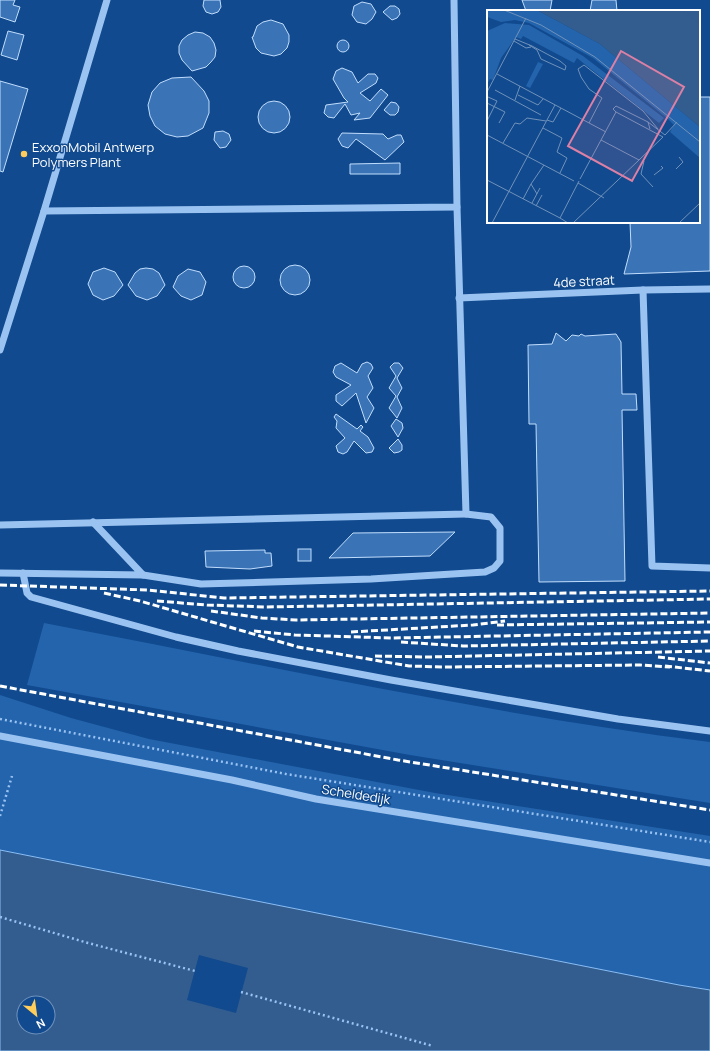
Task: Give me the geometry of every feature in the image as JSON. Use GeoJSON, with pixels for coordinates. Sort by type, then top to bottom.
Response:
{"type":"FeatureCollection","features":[{"type":"Feature","properties":{"kind":"street"},"geometry":{"type":"LineString","coordinates":[[0,350],[107,0]]}},
{"type":"Feature","properties":{"kind":"street"},"geometry":{"type":"LineString","coordinates":[[454,0],[459,298],[466,514]]}},
{"type":"Feature","properties":{"kind":"street"},"geometry":{"type":"LineString","coordinates":[[44,210],[457,207]]}},
{"type":"Feature","properties":{"kind":"street","name":"4de straat"},"geometry":{"type":"LineString","coordinates":[[459,298],[643,290],[710,289]]}},
{"type":"Feature","properties":{"kind":"street"},"geometry":{"type":"LineString","coordinates":[[643,290],[652,566],[710,568]]}},
{"type":"Feature","properties":{"kind":"street"},"geometry":{"type":"LineString","coordinates":[[0,525],[466,514],[491,517],[500,528],[500,562],[494,568],[485,572],[371,579],[201,584],[143,575],[0,573]]}},
{"type":"Feature","properties":{"kind":"street"},"geometry":{"type":"LineString","coordinates":[[93,522],[143,575]]}},
{"type":"Feature","properties":{"kind":"street"},"geometry":{"type":"LineString","coordinates":[[23,574],[27,593],[31,597],[176,637],[238,652],[618,719],[710,731]]}},
{"type":"Feature","properties":{"kind":"street","name":"Scheldedijk"},"geometry":{"type":"LineString","coordinates":[[0,736],[196,773],[316,799],[710,863]]}},
{"type":"Feature","properties":{"kind":"path"},"geometry":{"type":"LineString","coordinates":[[0,719],[286,774],[710,842]]}},
{"type":"Feature","properties":{"kind":"path"},"geometry":{"type":"LineString","coordinates":[[0,816],[12,776]]}},
{"type":"Feature","properties":{"kind":"path"},"geometry":{"type":"LineString","coordinates":[[0,917],[88,943],[195,971]]}},
{"type":"Feature","properties":{"kind":"path"},"geometry":{"type":"LineString","coordinates":[[241,992],[433,1046]]}},
{"type":"Feature","properties":{"kind":"shaded area"},"geometry":{"type":"Polygon","coordinates":[[[44,623],[459,703],[626,731],[710,742],[710,803],[410,755],[27,685],[44,623]]]}},
{"type":"Feature","properties":{"kind":"shaded area"},"geometry":{"type":"Polygon","coordinates":[[[0,695],[71,718],[149,739],[435,793],[710,836],[710,990],[0,850],[0,695]]]}},
{"type":"Feature","properties":{"kind":"shaded area"},"geometry":{"type":"Polygon","coordinates":[[[0,850],[710,990],[710,1051],[0,1051],[0,850]]]}},
{"type":"Feature","properties":{"kind":"pier"},"geometry":{"type":"Polygon","coordinates":[[[199,955],[248,968],[236,1013],[187,1000],[199,955]]]}},
{"type":"Feature","properties":{"kind":"building"},"geometry":{"type":"Polygon","coordinates":[[[0,0],[15,0],[13,5],[20,7],[15,22],[0,17],[0,0]]]}},
{"type":"Feature","properties":{"kind":"building"},"geometry":{"type":"Polygon","coordinates":[[[204,0],[220,0],[221,7],[218,12],[212,14],[206,12],[203,6],[204,0]]]}},
{"type":"Feature","properties":{"kind":"building"},"geometry":{"type":"Polygon","coordinates":[[[522,0],[552,0],[550,10],[526,10],[522,0]]]}},
{"type":"Feature","properties":{"kind":"building"},"geometry":{"type":"Polygon","coordinates":[[[592,0],[616,0],[617,10],[590,10],[592,0]]]}},
{"type":"Feature","properties":{"kind":"building"},"geometry":{"type":"Polygon","coordinates":[[[362,2],[371,4],[376,12],[372,19],[366,24],[357,22],[352,15],[354,6],[362,2]]]}},
{"type":"Feature","properties":{"kind":"building"},"geometry":{"type":"Polygon","coordinates":[[[390,6],[395,6],[399,9],[400,14],[397,18],[392,20],[383,12],[390,6]]]}},
{"type":"Feature","properties":{"kind":"building"},"geometry":{"type":"Polygon","coordinates":[[[271,20],[283,24],[289,35],[287,48],[281,54],[274,56],[261,53],[256,48],[252,37],[257,26],[263,22],[271,20]]]}},
{"type":"Feature","properties":{"kind":"building"},"geometry":{"type":"Polygon","coordinates":[[[8,31],[24,35],[17,60],[1,55],[8,31]]]}},
{"type":"Feature","properties":{"kind":"building"},"geometry":{"type":"Polygon","coordinates":[[[195,32],[203,33],[210,37],[216,50],[215,57],[206,67],[192,71],[182,60],[179,53],[179,46],[182,40],[195,32]]]}},
{"type":"Feature","properties":{"kind":"building"},"geometry":{"type":"Polygon","coordinates":[[[345,40],[348,41],[348,51],[341,52],[338,51],[337,44],[338,41],[345,40]]]}},
{"type":"Feature","properties":{"kind":"building"},"geometry":{"type":"Polygon","coordinates":[[[342,68],[352,72],[358,83],[368,74],[375,74],[378,78],[376,83],[360,93],[370,101],[381,89],[388,95],[370,118],[354,120],[360,113],[351,115],[345,104],[334,118],[328,117],[324,113],[326,105],[348,102],[333,79],[336,71],[342,68]]]}},
{"type":"Feature","properties":{"kind":"building"},"geometry":{"type":"Polygon","coordinates":[[[191,77],[204,91],[209,101],[209,113],[203,128],[188,136],[177,137],[165,134],[155,126],[150,116],[148,105],[152,92],[160,83],[172,78],[191,77]]]}},
{"type":"Feature","properties":{"kind":"building"},"geometry":{"type":"Polygon","coordinates":[[[0,81],[28,89],[3,172],[0,171],[0,81]]]}},
{"type":"Feature","properties":{"kind":"building"},"geometry":{"type":"Polygon","coordinates":[[[700,97],[710,97],[710,271],[624,274],[631,247],[630,223],[700,223],[700,97]]]}},
{"type":"Feature","properties":{"kind":"building"},"geometry":{"type":"Polygon","coordinates":[[[271,101],[277,101],[286,105],[290,117],[286,129],[277,133],[271,133],[262,129],[258,120],[258,114],[262,105],[271,101]]]}},
{"type":"Feature","properties":{"kind":"building"},"geometry":{"type":"Polygon","coordinates":[[[391,102],[396,103],[399,107],[398,112],[395,115],[390,115],[384,110],[391,102]]]}},
{"type":"Feature","properties":{"kind":"building"},"geometry":{"type":"Polygon","coordinates":[[[223,131],[229,134],[231,140],[226,147],[220,148],[214,140],[215,132],[223,131]]]}},
{"type":"Feature","properties":{"kind":"building"},"geometry":{"type":"Polygon","coordinates":[[[342,133],[383,134],[388,139],[401,135],[404,142],[385,160],[356,139],[348,148],[342,146],[338,139],[342,133]]]}},
{"type":"Feature","properties":{"kind":"building"},"geometry":{"type":"Polygon","coordinates":[[[400,163],[400,174],[350,174],[350,164],[400,163]]]}},
{"type":"Feature","properties":{"kind":"building"},"geometry":{"type":"Polygon","coordinates":[[[295,265],[306,269],[310,280],[306,291],[295,295],[284,291],[280,280],[284,269],[295,265]]]}},
{"type":"Feature","properties":{"kind":"building"},"geometry":{"type":"Polygon","coordinates":[[[244,266],[248,267],[254,273],[254,281],[248,287],[244,288],[240,287],[234,281],[233,277],[234,273],[240,267],[244,266]]]}},
{"type":"Feature","properties":{"kind":"building"},"geometry":{"type":"Polygon","coordinates":[[[104,268],[115,272],[123,285],[114,296],[103,300],[93,295],[88,284],[93,272],[104,268]]]}},
{"type":"Feature","properties":{"kind":"building"},"geometry":{"type":"Polygon","coordinates":[[[140,269],[153,269],[159,273],[165,285],[157,296],[147,300],[136,296],[128,285],[135,273],[140,269]]]}},
{"type":"Feature","properties":{"kind":"building"},"geometry":{"type":"Polygon","coordinates":[[[188,269],[200,272],[206,282],[202,295],[191,300],[181,296],[173,287],[178,276],[188,269]]]}},
{"type":"Feature","properties":{"kind":"building"},"geometry":{"type":"Polygon","coordinates":[[[556,333],[566,341],[572,335],[579,336],[581,334],[585,336],[616,334],[621,342],[622,394],[636,394],[637,410],[622,410],[625,581],[539,582],[536,424],[529,424],[528,345],[552,344],[556,333]]]}},
{"type":"Feature","properties":{"kind":"building"},"geometry":{"type":"Polygon","coordinates":[[[367,362],[371,364],[373,368],[368,376],[373,388],[367,397],[374,408],[366,423],[356,393],[342,406],[336,401],[336,395],[351,385],[336,377],[333,372],[335,366],[341,363],[357,373],[362,364],[367,362]]]}},
{"type":"Feature","properties":{"kind":"building"},"geometry":{"type":"Polygon","coordinates":[[[394,363],[399,363],[403,368],[397,378],[402,388],[397,397],[402,408],[397,418],[389,408],[396,396],[389,388],[396,376],[390,367],[394,363]]]}},
{"type":"Feature","properties":{"kind":"building"},"geometry":{"type":"Polygon","coordinates":[[[336,414],[357,429],[361,425],[363,427],[360,431],[368,437],[374,448],[372,452],[366,453],[354,441],[347,452],[343,454],[338,452],[336,446],[345,438],[336,428],[337,421],[334,417],[336,414]]]}},
{"type":"Feature","properties":{"kind":"building"},"geometry":{"type":"Polygon","coordinates":[[[396,419],[402,423],[403,428],[398,437],[391,426],[396,419]]]}},
{"type":"Feature","properties":{"kind":"building"},"geometry":{"type":"Polygon","coordinates":[[[398,439],[402,445],[402,450],[394,453],[389,448],[398,439]]]}},
{"type":"Feature","properties":{"kind":"building"},"geometry":{"type":"Polygon","coordinates":[[[455,532],[430,556],[329,558],[353,533],[455,532]]]}},
{"type":"Feature","properties":{"kind":"building"},"geometry":{"type":"Polygon","coordinates":[[[298,549],[311,549],[311,561],[298,561],[298,549]]]}},
{"type":"Feature","properties":{"kind":"building"},"geometry":{"type":"Polygon","coordinates":[[[265,550],[265,553],[271,553],[272,566],[250,569],[206,567],[205,551],[265,550]]]}},
{"type":"Feature","properties":{"kind":"railway"},"geometry":{"type":"LineString","coordinates":[[0,585],[148,590],[224,598],[710,591]]}},
{"type":"Feature","properties":{"kind":"railway"},"geometry":{"type":"LineString","coordinates":[[104,593],[140,601],[298,647],[409,666],[640,665],[670,667]]}},
{"type":"Feature","properties":{"kind":"railway"},"geometry":{"type":"LineString","coordinates":[[157,601],[207,605],[266,607],[710,599]]}},
{"type":"Feature","properties":{"kind":"railway"},"geometry":{"type":"LineString","coordinates":[[211,611],[262,618],[296,620],[710,613]]}},
{"type":"Feature","properties":{"kind":"railway"},"geometry":{"type":"LineString","coordinates":[[351,632],[473,625],[505,621]]}},
{"type":"Feature","properties":{"kind":"railway"},"geometry":{"type":"LineString","coordinates":[[497,625],[710,622]]}},
{"type":"Feature","properties":{"kind":"railway"},"geometry":{"type":"LineString","coordinates":[[254,631],[295,635],[391,638],[710,632]]}},
{"type":"Feature","properties":{"kind":"railway"},"geometry":{"type":"LineString","coordinates":[[401,642],[463,646],[710,641]]}},
{"type":"Feature","properties":{"kind":"railway"},"geometry":{"type":"LineString","coordinates":[[375,656],[427,657],[710,651]]}},
{"type":"Feature","properties":{"kind":"railway"},"geometry":{"type":"LineString","coordinates":[[658,657],[710,663]]}},
{"type":"Feature","properties":{"kind":"railway"},"geometry":{"type":"LineString","coordinates":[[665,666],[710,671]]}},
{"type":"Feature","properties":{"kind":"railway"},"geometry":{"type":"LineString","coordinates":[[0,686],[398,760],[710,810]]}},
{"type":"Feature","properties":{"kind":"place","name":"ExxonMobil Antwerp Polymers Plant"},"geometry":{"type":"Point","coordinates":[24,154]}}]}
